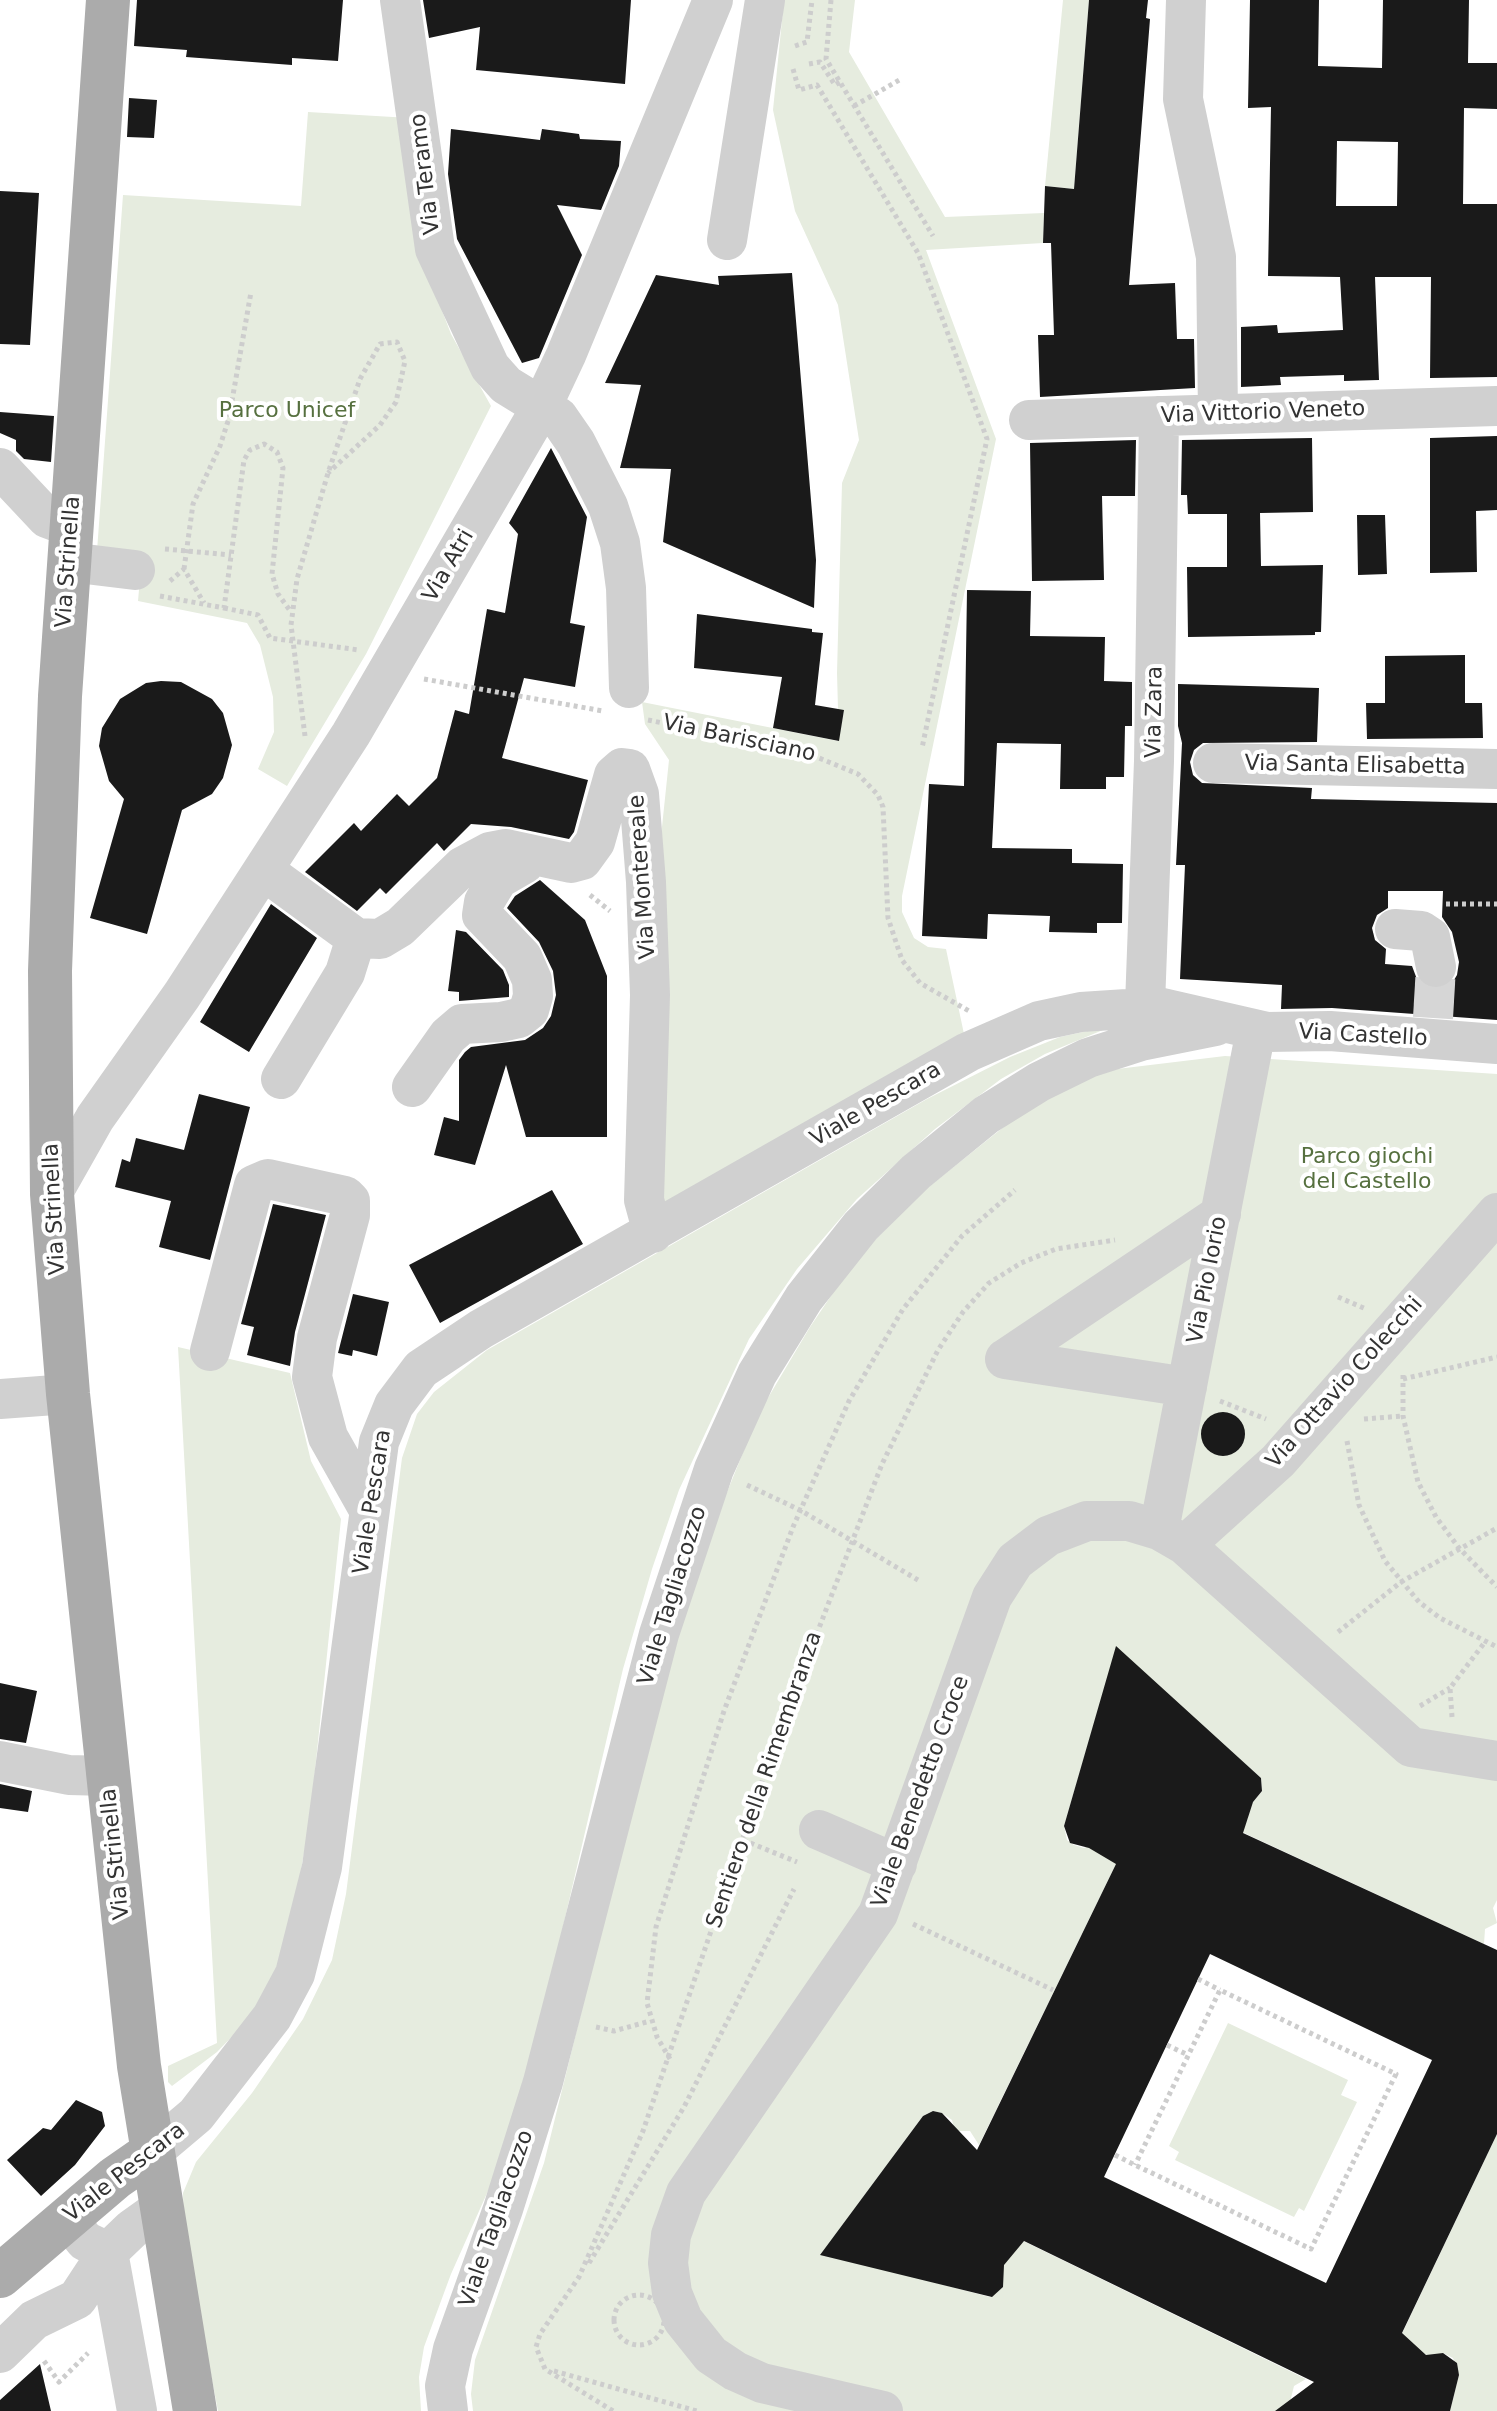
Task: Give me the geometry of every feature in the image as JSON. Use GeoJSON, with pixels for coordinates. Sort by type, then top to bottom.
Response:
{"type":"FeatureCollection","features":[{"type":"Feature","properties":{"kind":"main road","name":"Via Strinella"},"geometry":{"type":"LineString","coordinates":[[108,0],[56,781],[85,1102],[51,1133],[52,1194],[68,1394],[151,2153],[195,2411]]}},
{"type":"Feature","properties":{"kind":"main road","name":"Viale Pescara"},"geometry":{"type":"LineString","coordinates":[[0,2276],[67,2218],[151,2153]]}},
{"type":"Feature","properties":{"kind":"street","name":"Via Teramo"},"geometry":{"type":"LineString","coordinates":[[400,0],[435,249],[490,367],[506,385],[558,417],[571,434],[615,524],[626,588],[623,706]]}},
{"type":"Feature","properties":{"kind":"street","name":"Via Atri"},"geometry":{"type":"LineString","coordinates":[[52,1194],[85,1102],[182,995],[263,870],[374,661],[542,406],[713,0]]}},
{"type":"Feature","properties":{"kind":"street"},"geometry":{"type":"LineString","coordinates":[[727,240],[765,0]]}},
{"type":"Feature","properties":{"kind":"street"},"geometry":{"type":"LineString","coordinates":[[1186,0],[1183,99],[1216,257],[1218,414]]}},
{"type":"Feature","properties":{"kind":"street","name":"Via Vittorio Veneto"},"geometry":{"type":"LineString","coordinates":[[1029,420],[1497,406]]}},
{"type":"Feature","properties":{"kind":"street","name":"Via Zara"},"geometry":{"type":"LineString","coordinates":[[1145,1024],[1159,416]]}},
{"type":"Feature","properties":{"kind":"street"},"geometry":{"type":"LineString","coordinates":[[0,468],[70,545],[135,570]]}},
{"type":"Feature","properties":{"kind":"street","name":"Via Santa Elisabetta"},"geometry":{"type":"LineString","coordinates":[[1213,763],[1497,769]]}},
{"type":"Feature","properties":{"kind":"street","name":"Via Montereale"},"geometry":{"type":"LineString","coordinates":[[568,862],[582,860],[589,854],[614,775],[622,768],[630,769],[639,794],[647,910],[650,1026],[644,1200],[653,1233]]}},
{"type":"Feature","properties":{"kind":"street"},"geometry":{"type":"LineString","coordinates":[[263,870],[356,938],[374,940],[391,935],[477,857],[502,849],[568,862]]}},
{"type":"Feature","properties":{"kind":"street"},"geometry":{"type":"LineString","coordinates":[[412,1087],[448,1036],[462,1024],[501,1022],[519,1018],[529,1010],[533,996],[532,980],[522,957],[482,915],[484,902],[498,879],[525,863],[529,854]]}},
{"type":"Feature","properties":{"kind":"street"},"geometry":{"type":"LineString","coordinates":[[1395,929],[1421,931],[1430,937],[1436,967]]}},
{"type":"Feature","properties":{"kind":"street"},"geometry":{"type":"LineString","coordinates":[[281,1079],[345,973],[356,938]]}},
{"type":"Feature","properties":{"kind":"street","name":"Viale Pescara"},"geometry":{"type":"LineString","coordinates":[[151,2153],[196,2115],[272,2017],[295,1974],[322,1867],[368,1508],[383,1427],[394,1405],[421,1369],[481,1329],[968,1052],[1009,1032],[1060,1015],[1145,1024]]}},
{"type":"Feature","properties":{"kind":"street","name":"Viale Tagliacozzo"},"geometry":{"type":"LineString","coordinates":[[448,2411],[445,2386],[456,2336],[517,2168],[559,2020],[659,1634],[714,1469],[740,1408],[780,1335],[822,1272],[882,1204],[966,1131],[1011,1098],[1145,1024],[1243,1028]]}},
{"type":"Feature","properties":{"kind":"street","name":"Via Castello"},"geometry":{"type":"LineString","coordinates":[[1243,1028],[1330,1031],[1433,1028],[1497,1044]]}},
{"type":"Feature","properties":{"kind":"street","name":"Via Pio Iorio"},"geometry":{"type":"LineString","coordinates":[[1172,1537],[1186,1390],[1221,1214],[1243,1028]]}},
{"type":"Feature","properties":{"kind":"street"},"geometry":{"type":"LineString","coordinates":[[210,1351],[254,1185],[268,1179],[345,1196],[350,1201],[350,1215],[317,1338],[312,1377],[328,1437],[368,1508]]}},
{"type":"Feature","properties":{"kind":"street","name":"Via Ottavio Colecchi"},"geometry":{"type":"LineString","coordinates":[[1172,1537],[1250,1488],[1497,1213]]}},
{"type":"Feature","properties":{"kind":"street"},"geometry":{"type":"LineString","coordinates":[[1186,1390],[1005,1359],[1221,1214]]}},
{"type":"Feature","properties":{"kind":"street"},"geometry":{"type":"LineString","coordinates":[[0,1399],[68,1394]]}},
{"type":"Feature","properties":{"kind":"street","name":"Viale Benedetto Croce"},"geometry":{"type":"LineString","coordinates":[[883,2411],[762,2383],[722,2364],[700,2344],[683,2320],[672,2293],[668,2249],[674,2220],[686,2193],[878,1914],[992,1597],[1006,1572],[1036,1543],[1073,1525],[1115,1520],[1172,1537],[1411,1747],[1497,1761]]}},
{"type":"Feature","properties":{"kind":"street"},"geometry":{"type":"LineString","coordinates":[[0,1761],[69,1775],[108,1776]]}},
{"type":"Feature","properties":{"kind":"street"},"geometry":{"type":"LineString","coordinates":[[812,1847],[897,1864]]}},
{"type":"Feature","properties":{"kind":"street"},"geometry":{"type":"LineString","coordinates":[[0,2353],[34,2320],[77,2299],[108,2252],[132,2229],[160,2209]]}},
{"type":"Feature","properties":{"kind":"street"},"geometry":{"type":"LineString","coordinates":[[67,2218],[85,2241],[108,2252]]}},
{"type":"Feature","properties":{"kind":"street"},"geometry":{"type":"LineString","coordinates":[[108,2252],[137,2411]]}},
{"type":"Feature","properties":{"kind":"street"},"geometry":{"type":"LineString","coordinates":[[77,2299],[104,2340],[120,2411]]}},
{"type":"Feature","properties":{"kind":"path"},"geometry":{"type":"LineString","coordinates":[[787,48],[807,42],[812,0]]}},
{"type":"Feature","properties":{"kind":"path"},"geometry":{"type":"LineString","coordinates":[[831,0],[826,59],[933,236]]}},
{"type":"Feature","properties":{"kind":"path"},"geometry":{"type":"LineString","coordinates":[[791,62],[799,90],[817,85],[918,253],[987,439],[922,748]]}},
{"type":"Feature","properties":{"kind":"path"},"geometry":{"type":"LineString","coordinates":[[809,64],[820,62],[835,85],[840,82]]}},
{"type":"Feature","properties":{"kind":"path"},"geometry":{"type":"LineString","coordinates":[[854,106],[901,79]]}},
{"type":"Feature","properties":{"kind":"path"},"geometry":{"type":"LineString","coordinates":[[205,604],[184,569],[193,504],[229,418],[251,292]]}},
{"type":"Feature","properties":{"kind":"path"},"geometry":{"type":"LineString","coordinates":[[306,741],[291,612],[328,473],[369,359],[380,344],[397,342],[404,352],[405,361],[396,402],[380,425],[328,473]]}},
{"type":"Feature","properties":{"kind":"path"},"geometry":{"type":"LineString","coordinates":[[224,608],[244,460],[250,450],[264,444],[277,452],[283,468],[272,574],[283,604],[291,612]]}},
{"type":"Feature","properties":{"kind":"path"},"geometry":{"type":"LineString","coordinates":[[184,569],[154,595],[258,615],[270,638],[292,641]]}},
{"type":"Feature","properties":{"kind":"path","name":"Via Barisciano"},"geometry":{"type":"LineString","coordinates":[[292,641],[374,661],[623,706],[802,751],[858,774],[878,795],[883,807],[888,918],[909,972],[929,989],[1009,1032]]}},
{"type":"Feature","properties":{"kind":"path"},"geometry":{"type":"LineString","coordinates":[[568,862],[566,876],[611,912],[647,910]]}},
{"type":"Feature","properties":{"kind":"path"},"geometry":{"type":"LineString","coordinates":[[670,2060],[650,2021],[649,1966],[671,1873],[734,1683],[800,1510],[849,1401],[903,1309],[962,1236],[1015,1190]]}},
{"type":"Feature","properties":{"kind":"path","name":"Sentiero della Rimembranza"},"geometry":{"type":"LineString","coordinates":[[545,2369],[536,2347],[540,2334],[579,2277],[615,2199],[670,2060],[776,1740],[882,1464],[925,1375],[950,1331],[977,1295],[1005,1271],[1038,1255],[1073,1244],[1120,1241]]}},
{"type":"Feature","properties":{"kind":"path"},"geometry":{"type":"LineString","coordinates":[[1403,1379],[1497,1357]]}},
{"type":"Feature","properties":{"kind":"path"},"geometry":{"type":"LineString","coordinates":[[1405,1368],[1403,1416],[1418,1482],[1436,1517],[1459,1548],[1497,1587]]}},
{"type":"Feature","properties":{"kind":"path"},"geometry":{"type":"LineString","coordinates":[[1350,1380],[1347,1448],[1359,1505],[1369,1534],[1401,1582],[1440,1618],[1497,1647]]}},
{"type":"Feature","properties":{"kind":"path"},"geometry":{"type":"LineString","coordinates":[[1186,1390],[1249,1411],[1298,1438]]}},
{"type":"Feature","properties":{"kind":"path"},"geometry":{"type":"LineString","coordinates":[[1347,1421],[1403,1416]]}},
{"type":"Feature","properties":{"kind":"path"},"geometry":{"type":"LineString","coordinates":[[714,1469],[800,1510],[918,1580]]}},
{"type":"Feature","properties":{"kind":"path"},"geometry":{"type":"LineString","coordinates":[[1311,1658],[1356,1616],[1401,1582],[1497,1528]]}},
{"type":"Feature","properties":{"kind":"path"},"geometry":{"type":"LineString","coordinates":[[1455,1754],[1450,1688],[1485,1642]]}},
{"type":"Feature","properties":{"kind":"path"},"geometry":{"type":"LineString","coordinates":[[743,1840],[812,1847]]}},
{"type":"Feature","properties":{"kind":"path"},"geometry":{"type":"LineString","coordinates":[[579,2277],[620,2217],[684,2107],[794,1889]]}},
{"type":"Feature","properties":{"kind":"path"},"geometry":{"type":"LineString","coordinates":[[910,1923],[1053,1990]]}},
{"type":"Feature","properties":{"kind":"path"},"geometry":{"type":"LineString","coordinates":[[1115,2155],[1311,2249],[1396,2074],[1198,1979]]}},
{"type":"Feature","properties":{"kind":"path"},"geometry":{"type":"LineString","coordinates":[[1135,2165],[1220,1990]]}},
{"type":"Feature","properties":{"kind":"path"},"geometry":{"type":"LineString","coordinates":[[559,2020],[614,2031],[650,2021]]}},
{"type":"Feature","properties":{"kind":"path"},"geometry":{"type":"LineString","coordinates":[[1167,2045],[1188,2055]]}},
{"type":"Feature","properties":{"kind":"path"},"geometry":{"type":"LineString","coordinates":[[644,2295],[663,2311],[659,2335],[646,2345],[622,2339],[614,2325],[616,2309],[628,2297],[644,2295]]}},
{"type":"Feature","properties":{"kind":"path"},"geometry":{"type":"LineString","coordinates":[[41,2356],[59,2382],[96,2346]]}},
{"type":"Feature","properties":{"kind":"path"},"geometry":{"type":"LineString","coordinates":[[545,2369],[613,2411]]}},
{"type":"Feature","properties":{"kind":"path"},"geometry":{"type":"LineString","coordinates":[[545,2369],[697,2411]]}},
{"type":"Feature","properties":{"kind":"green space"},"geometry":{"type":"Polygon","coordinates":[[[784,0],[855,0],[849,52],[945,217],[1044,213],[1043,243],[926,250],[996,439],[902,896],[902,912],[914,938],[928,947],[946,949],[964,1034],[658,1211],[660,846],[669,760],[645,724],[642,702],[838,741],[844,711],[838,709],[837,673],[842,483],[859,440],[838,305],[795,211],[773,110],[784,0]]]}},
{"type":"Feature","properties":{"kind":"green space"},"geometry":{"type":"Polygon","coordinates":[[[1063,0],[1089,0],[1074,189],[1045,186],[1063,0]]]}},
{"type":"Feature","properties":{"kind":"green space","name":"Parco Unicef"},"geometry":{"type":"Polygon","coordinates":[[[308,112],[410,118],[436,295],[451,334],[491,406],[366,654],[287,786],[258,769],[274,732],[273,697],[260,645],[247,623],[138,601],[142,556],[97,551],[123,195],[301,206],[308,112]]]}},
{"type":"Feature","properties":{"kind":"green space"},"geometry":{"type":"Polygon","coordinates":[[[1115,1025],[1045,1054],[1001,1079],[935,1129],[857,1199],[797,1269],[749,1339],[679,1490],[652,1569],[623,1669],[531,2064],[496,2173],[451,2274],[424,2347],[419,2377],[421,2411],[218,2411],[184,2234],[183,2193],[196,2162],[252,2093],[303,2019],[332,1960],[346,1894],[402,1458],[417,1414],[434,1392],[487,1350],[927,1099],[1010,1057],[1060,1037],[1115,1025]]]}},
{"type":"Feature","properties":{"kind":"green space","name":"Parco giochi del Castello"},"geometry":{"type":"Polygon","coordinates":[[[1225,1056],[1497,1074],[1497,1900],[1493,1908],[1497,1923],[1485,1929],[1484,1944],[1231,1827],[1248,1819],[1248,1808],[1262,1791],[1261,1778],[1116,1649],[1064,1826],[1067,1840],[1074,1845],[1084,1848],[1094,1843],[1120,1856],[979,2145],[970,2131],[955,2131],[952,2120],[942,2113],[933,2111],[923,2116],[822,2253],[990,2297],[1003,2287],[1002,2260],[1014,2253],[1016,2247],[1011,2235],[1306,2379],[1294,2386],[1290,2402],[1277,2411],[473,2411],[471,2394],[475,2360],[544,2163],[655,1713],[700,1559],[759,1413],[810,1327],[856,1259],[926,1189],[1025,1110],[1070,1084],[1117,1069],[1225,1056]]]}},
{"type":"Feature","properties":{"kind":"green space"},"geometry":{"type":"Polygon","coordinates":[[[178,1347],[290,1373],[311,1461],[341,1519],[310,1819],[288,1944],[252,2016],[217,2052],[172,2086],[168,2082],[168,2066],[217,2043],[178,1347]]]}},
{"type":"Feature","properties":{"kind":"green space"},"geometry":{"type":"Polygon","coordinates":[[[1228,2023],[1348,2080],[1341,2095],[1357,2102],[1304,2211],[1299,2208],[1294,2217],[1175,2160],[1179,2152],[1169,2146],[1228,2023]]]}},
{"type":"Feature","properties":{"kind":"green space"},"geometry":{"type":"Polygon","coordinates":[[[1497,2134],[1497,2411],[1450,2411],[1459,2375],[1453,2358],[1443,2353],[1428,2358],[1412,2345],[1397,2344],[1497,2134]]]}},
{"type":"Feature","properties":{"kind":"building"},"geometry":{"type":"Polygon","coordinates":[[[137,0],[343,0],[338,61],[292,58],[292,65],[186,57],[187,50],[134,46],[137,0]]]}},
{"type":"Feature","properties":{"kind":"building"},"geometry":{"type":"Polygon","coordinates":[[[423,0],[631,0],[625,84],[476,70],[480,27],[429,38],[423,0]]]}},
{"type":"Feature","properties":{"kind":"building"},"geometry":{"type":"Polygon","coordinates":[[[1089,0],[1148,0],[1146,18],[1150,19],[1129,285],[1175,283],[1177,339],[1194,339],[1195,388],[1040,397],[1038,335],[1054,335],[1051,243],[1043,243],[1045,186],[1074,189],[1089,0]]]}},
{"type":"Feature","properties":{"kind":"building"},"geometry":{"type":"Polygon","coordinates":[[[1250,0],[1319,0],[1318,66],[1382,68],[1383,0],[1469,0],[1468,63],[1497,63],[1497,109],[1464,108],[1463,204],[1497,204],[1497,377],[1430,378],[1431,277],[1375,277],[1379,380],[1344,381],[1344,375],[1280,377],[1281,385],[1241,387],[1241,327],[1277,325],[1278,333],[1343,330],[1340,277],[1268,276],[1271,107],[1248,108],[1250,0]],[[1337,141],[1336,206],[1397,206],[1398,142],[1337,141]]]}},
{"type":"Feature","properties":{"kind":"building"},"geometry":{"type":"Polygon","coordinates":[[[129,98],[157,100],[154,138],[127,137],[129,98]]]}},
{"type":"Feature","properties":{"kind":"building"},"geometry":{"type":"Polygon","coordinates":[[[451,129],[540,140],[542,129],[579,134],[580,139],[621,141],[619,166],[601,210],[557,205],[582,255],[539,358],[522,363],[457,239],[448,174],[451,129]]]}},
{"type":"Feature","properties":{"kind":"building"},"geometry":{"type":"Polygon","coordinates":[[[0,191],[39,193],[30,345],[0,344],[0,191]]]}},
{"type":"Feature","properties":{"kind":"building"},"geometry":{"type":"Polygon","coordinates":[[[792,273],[816,560],[814,608],[663,542],[671,469],[620,468],[641,385],[605,383],[656,275],[719,285],[718,276],[792,273]]]}},
{"type":"Feature","properties":{"kind":"building"},"geometry":{"type":"Polygon","coordinates":[[[0,412],[54,416],[51,462],[24,459],[16,451],[16,440],[0,433],[0,412]]]}},
{"type":"Feature","properties":{"kind":"building"},"geometry":{"type":"Polygon","coordinates":[[[1497,436],[1497,510],[1476,511],[1477,572],[1430,573],[1430,438],[1497,436]]]}},
{"type":"Feature","properties":{"kind":"building"},"geometry":{"type":"Polygon","coordinates":[[[1312,438],[1313,512],[1260,513],[1261,566],[1323,565],[1321,632],[1315,632],[1315,635],[1188,637],[1187,567],[1227,567],[1227,514],[1188,514],[1187,495],[1181,495],[1182,440],[1312,438]]]}},
{"type":"Feature","properties":{"kind":"building"},"geometry":{"type":"Polygon","coordinates":[[[1136,440],[1135,496],[1102,496],[1104,580],[1032,581],[1030,443],[1136,440]]]}},
{"type":"Feature","properties":{"kind":"building"},"geometry":{"type":"Polygon","coordinates":[[[551,448],[587,517],[570,623],[585,626],[575,687],[524,678],[502,758],[588,780],[574,832],[569,839],[511,827],[471,824],[444,851],[437,843],[386,894],[380,888],[357,911],[305,872],[354,823],[361,831],[397,794],[409,806],[437,778],[455,710],[469,714],[487,609],[505,613],[518,534],[509,523],[551,448]]]}},
{"type":"Feature","properties":{"kind":"building"},"geometry":{"type":"Polygon","coordinates":[[[1357,515],[1385,515],[1387,574],[1358,575],[1357,515]]]}},
{"type":"Feature","properties":{"kind":"building"},"geometry":{"type":"Polygon","coordinates":[[[967,590],[1031,591],[1030,636],[1105,637],[1104,681],[1132,682],[1132,726],[1125,726],[1124,777],[1106,777],[1106,789],[1060,789],[1061,744],[997,743],[992,848],[1072,849],[1072,863],[1123,864],[1122,923],[1097,923],[1097,933],[1049,932],[1050,916],[988,914],[987,939],[922,936],[929,784],[964,786],[967,590]]]}},
{"type":"Feature","properties":{"kind":"building"},"geometry":{"type":"Polygon","coordinates":[[[697,614],[823,633],[815,705],[844,710],[839,741],[773,728],[782,677],[694,668],[697,614]]]}},
{"type":"Feature","properties":{"kind":"building"},"geometry":{"type":"Polygon","coordinates":[[[1465,655],[1465,703],[1482,703],[1483,738],[1367,739],[1366,703],[1385,703],[1385,656],[1465,655]]]}},
{"type":"Feature","properties":{"kind":"building"},"geometry":{"type":"Polygon","coordinates":[[[181,682],[212,699],[223,713],[232,745],[223,778],[212,794],[182,810],[147,934],[90,918],[124,799],[109,781],[99,746],[102,728],[120,699],[146,683],[181,682]]]}},
{"type":"Feature","properties":{"kind":"building"},"geometry":{"type":"Polygon","coordinates":[[[1178,684],[1319,688],[1317,742],[1203,743],[1194,750],[1190,762],[1193,775],[1202,783],[1312,788],[1311,799],[1497,803],[1497,1020],[1332,1008],[1281,1009],[1282,985],[1180,979],[1185,865],[1176,865],[1182,743],[1178,726],[1178,684]],[[1388,891],[1388,908],[1377,915],[1372,928],[1375,940],[1386,949],[1385,964],[1412,966],[1418,982],[1429,989],[1451,985],[1459,962],[1452,932],[1442,917],[1443,891],[1388,891]]]}},
{"type":"Feature","properties":{"kind":"building"},"geometry":{"type":"Polygon","coordinates":[[[540,880],[585,920],[607,976],[607,1137],[526,1137],[506,1065],[475,1165],[434,1155],[444,1117],[459,1121],[459,1060],[465,1052],[471,1047],[525,1040],[543,1028],[551,1016],[556,995],[553,971],[539,942],[507,908],[515,896],[540,880]]]}},
{"type":"Feature","properties":{"kind":"building"},"geometry":{"type":"Polygon","coordinates":[[[271,904],[317,938],[249,1052],[200,1022],[271,904]]]}},
{"type":"Feature","properties":{"kind":"building"},"geometry":{"type":"Polygon","coordinates":[[[456,930],[466,932],[503,970],[509,985],[509,997],[459,1001],[459,992],[448,991],[456,930]]]}},
{"type":"Feature","properties":{"kind":"building"},"geometry":{"type":"Polygon","coordinates":[[[199,1094],[250,1107],[210,1260],[159,1247],[171,1201],[115,1187],[122,1159],[130,1162],[136,1138],[184,1150],[199,1094]]]}},
{"type":"Feature","properties":{"kind":"building"},"geometry":{"type":"Polygon","coordinates":[[[552,1190],[583,1244],[440,1323],[409,1265],[552,1190]]]}},
{"type":"Feature","properties":{"kind":"building"},"geometry":{"type":"Polygon","coordinates":[[[273,1204],[326,1215],[295,1332],[290,1366],[247,1355],[254,1327],[241,1324],[273,1204]]]}},
{"type":"Feature","properties":{"kind":"building"},"geometry":{"type":"Polygon","coordinates":[[[353,1294],[389,1302],[377,1356],[353,1350],[352,1356],[338,1353],[353,1294]]]}},
{"type":"Feature","properties":{"kind":"building"},"geometry":{"type":"Polygon","coordinates":[[[1223,1412],[1239,1418],[1245,1434],[1239,1450],[1223,1456],[1207,1450],[1201,1434],[1207,1418],[1223,1412]]]}},
{"type":"Feature","properties":{"kind":"building"},"geometry":{"type":"Polygon","coordinates":[[[1116,1646],[1261,1778],[1262,1791],[1253,1802],[1243,1833],[1497,1950],[1497,2134],[1402,2333],[1426,2355],[1443,2353],[1457,2363],[1459,2375],[1450,2411],[1275,2411],[1314,2382],[1024,2241],[1004,2265],[1003,2287],[992,2297],[820,2255],[923,2116],[933,2111],[942,2113],[977,2150],[1116,1864],[1089,1848],[1070,1843],[1064,1826],[1116,1646]],[[1210,1954],[1104,2177],[1326,2283],[1432,2060],[1210,1954]]]}},
{"type":"Feature","properties":{"kind":"building"},"geometry":{"type":"Polygon","coordinates":[[[0,1683],[37,1691],[26,1743],[0,1739],[0,1683]]]}},
{"type":"Feature","properties":{"kind":"building"},"geometry":{"type":"Polygon","coordinates":[[[0,1784],[32,1791],[28,1812],[0,1808],[0,1784]]]}},
{"type":"Feature","properties":{"kind":"building"},"geometry":{"type":"Polygon","coordinates":[[[76,2100],[102,2112],[105,2126],[75,2165],[41,2196],[7,2160],[43,2128],[51,2130],[76,2100]]]}},
{"type":"Feature","properties":{"kind":"building"},"geometry":{"type":"Polygon","coordinates":[[[40,2364],[51,2411],[0,2411],[0,2400],[40,2364]]]}},
{"type":"Feature","properties":{"kind":"tunnel"},"geometry":{"type":"LineString","coordinates":[[1433,1018],[1436,967]]}}]}
